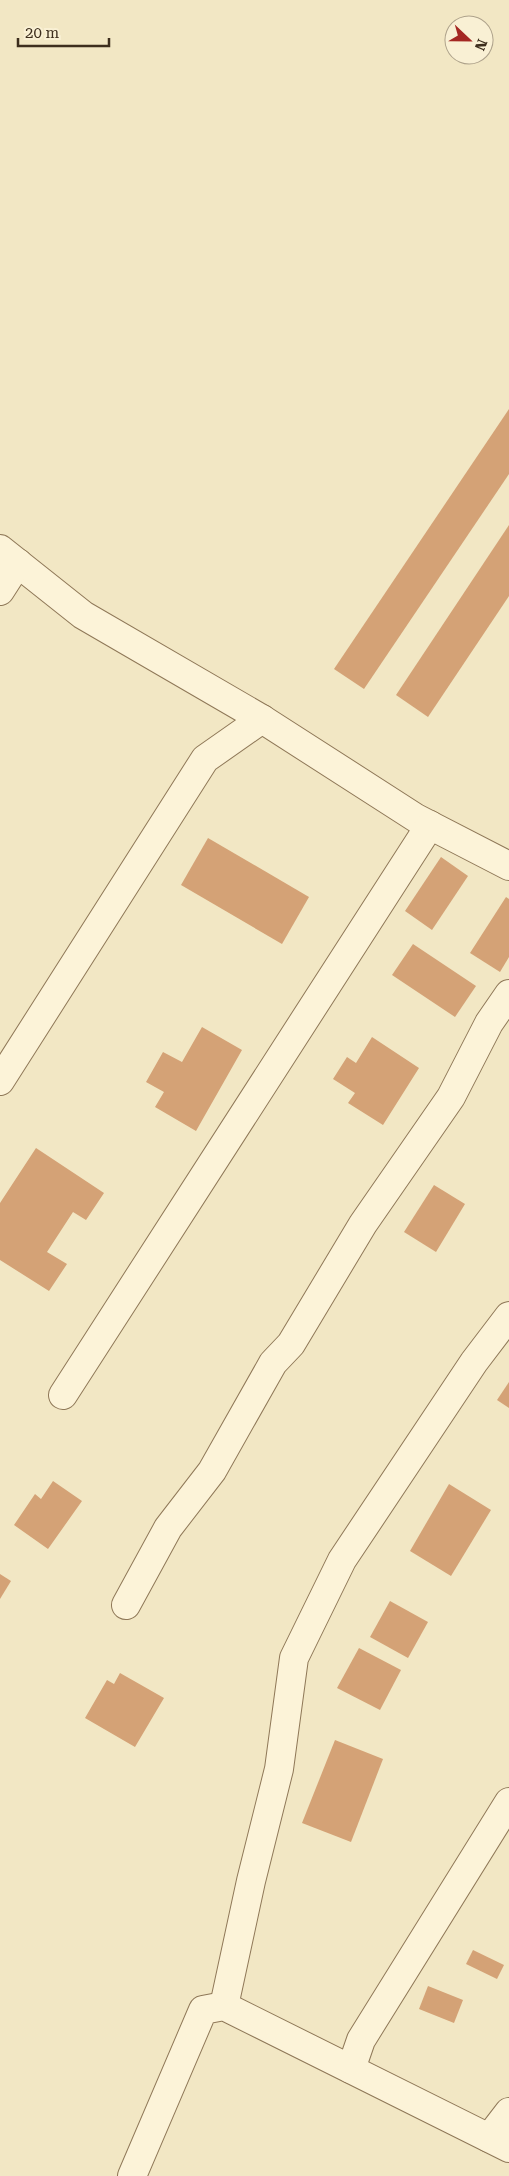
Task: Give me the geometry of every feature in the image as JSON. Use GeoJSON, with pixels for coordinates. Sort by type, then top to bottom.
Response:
{"type":"FeatureCollection","features":[{"type":"Feature","properties":{"kind":"street"},"geometry":{"type":"LineString","coordinates":[[0,591],[9,556],[83,615],[262,719],[430,825],[509,866]]}},
{"type":"Feature","properties":{"kind":"street"},"geometry":{"type":"LineString","coordinates":[[0,1081],[205,759],[262,719]]}},
{"type":"Feature","properties":{"kind":"street"},"geometry":{"type":"LineString","coordinates":[[63,1395],[430,825]]}},
{"type":"Feature","properties":{"kind":"street"},"geometry":{"type":"LineString","coordinates":[[126,1605],[168,1528],[212,1471],[273,1362],[291,1344],[363,1224],[451,1097],[490,1023],[509,994]]}},
{"type":"Feature","properties":{"kind":"street"},"geometry":{"type":"LineString","coordinates":[[224,2006],[251,1881],[279,1769],[294,1658],[342,1560],[474,1362],[509,1316]]}},
{"type":"Feature","properties":{"kind":"street"},"geometry":{"type":"LineString","coordinates":[[351,2069],[361,2040],[509,1802]]}},
{"type":"Feature","properties":{"kind":"street"},"geometry":{"type":"LineString","coordinates":[[132,2176],[203,2010],[224,2006],[499,2143],[509,2112]]}},
{"type":"Feature","properties":{"kind":"building"},"geometry":{"type":"Polygon","coordinates":[[[509,409],[509,474],[364,689],[334,669],[509,409]]]}},
{"type":"Feature","properties":{"kind":"building"},"geometry":{"type":"Polygon","coordinates":[[[509,525],[509,596],[428,717],[396,695],[509,525]]]}},
{"type":"Feature","properties":{"kind":"building"},"geometry":{"type":"Polygon","coordinates":[[[208,838],[309,897],[282,944],[181,885],[208,838]]]}},
{"type":"Feature","properties":{"kind":"building"},"geometry":{"type":"Polygon","coordinates":[[[441,857],[468,876],[432,930],[405,911],[441,857]]]}},
{"type":"Feature","properties":{"kind":"building"},"geometry":{"type":"Polygon","coordinates":[[[506,897],[509,899],[509,957],[500,972],[470,953],[506,897]]]}},
{"type":"Feature","properties":{"kind":"building"},"geometry":{"type":"Polygon","coordinates":[[[413,944],[476,986],[455,1017],[392,975],[413,944]]]}},
{"type":"Feature","properties":{"kind":"building"},"geometry":{"type":"Polygon","coordinates":[[[202,1027],[242,1050],[196,1131],[155,1107],[164,1092],[146,1082],[163,1052],[182,1062],[202,1027]]]}},
{"type":"Feature","properties":{"kind":"building"},"geometry":{"type":"Polygon","coordinates":[[[372,1037],[419,1068],[383,1125],[348,1103],[355,1093],[333,1079],[347,1057],[356,1063],[372,1037]]]}},
{"type":"Feature","properties":{"kind":"building"},"geometry":{"type":"Polygon","coordinates":[[[36,1148],[104,1193],[86,1220],[73,1212],[47,1252],[67,1264],[49,1291],[0,1260],[0,1203],[36,1148]]]}},
{"type":"Feature","properties":{"kind":"building"},"geometry":{"type":"Polygon","coordinates":[[[434,1185],[465,1204],[436,1252],[404,1232],[434,1185]]]}},
{"type":"Feature","properties":{"kind":"building"},"geometry":{"type":"Polygon","coordinates":[[[509,1382],[509,1408],[497,1400],[509,1382]]]}},
{"type":"Feature","properties":{"kind":"building"},"geometry":{"type":"Polygon","coordinates":[[[53,1481],[82,1501],[48,1549],[14,1525],[35,1494],[41,1499],[53,1481]]]}},
{"type":"Feature","properties":{"kind":"building"},"geometry":{"type":"Polygon","coordinates":[[[449,1484],[491,1510],[451,1576],[410,1551],[449,1484]]]}},
{"type":"Feature","properties":{"kind":"building"},"geometry":{"type":"Polygon","coordinates":[[[0,1574],[11,1581],[0,1599],[0,1574]]]}},
{"type":"Feature","properties":{"kind":"building"},"geometry":{"type":"Polygon","coordinates":[[[390,1601],[428,1622],[408,1658],[370,1637],[390,1601]]]}},
{"type":"Feature","properties":{"kind":"building"},"geometry":{"type":"Polygon","coordinates":[[[359,1648],[401,1670],[380,1710],[337,1688],[359,1648]]]}},
{"type":"Feature","properties":{"kind":"building"},"geometry":{"type":"Polygon","coordinates":[[[120,1673],[164,1698],[135,1747],[85,1718],[107,1680],[114,1684],[120,1673]]]}},
{"type":"Feature","properties":{"kind":"building"},"geometry":{"type":"Polygon","coordinates":[[[335,1740],[383,1759],[351,1842],[302,1823],[335,1740]]]}},
{"type":"Feature","properties":{"kind":"building"},"geometry":{"type":"Polygon","coordinates":[[[473,1950],[504,1965],[497,1979],[466,1964],[473,1950]]]}},
{"type":"Feature","properties":{"kind":"building"},"geometry":{"type":"Polygon","coordinates":[[[428,1986],[463,2000],[454,2023],[419,2009],[428,1986]]]}}]}
